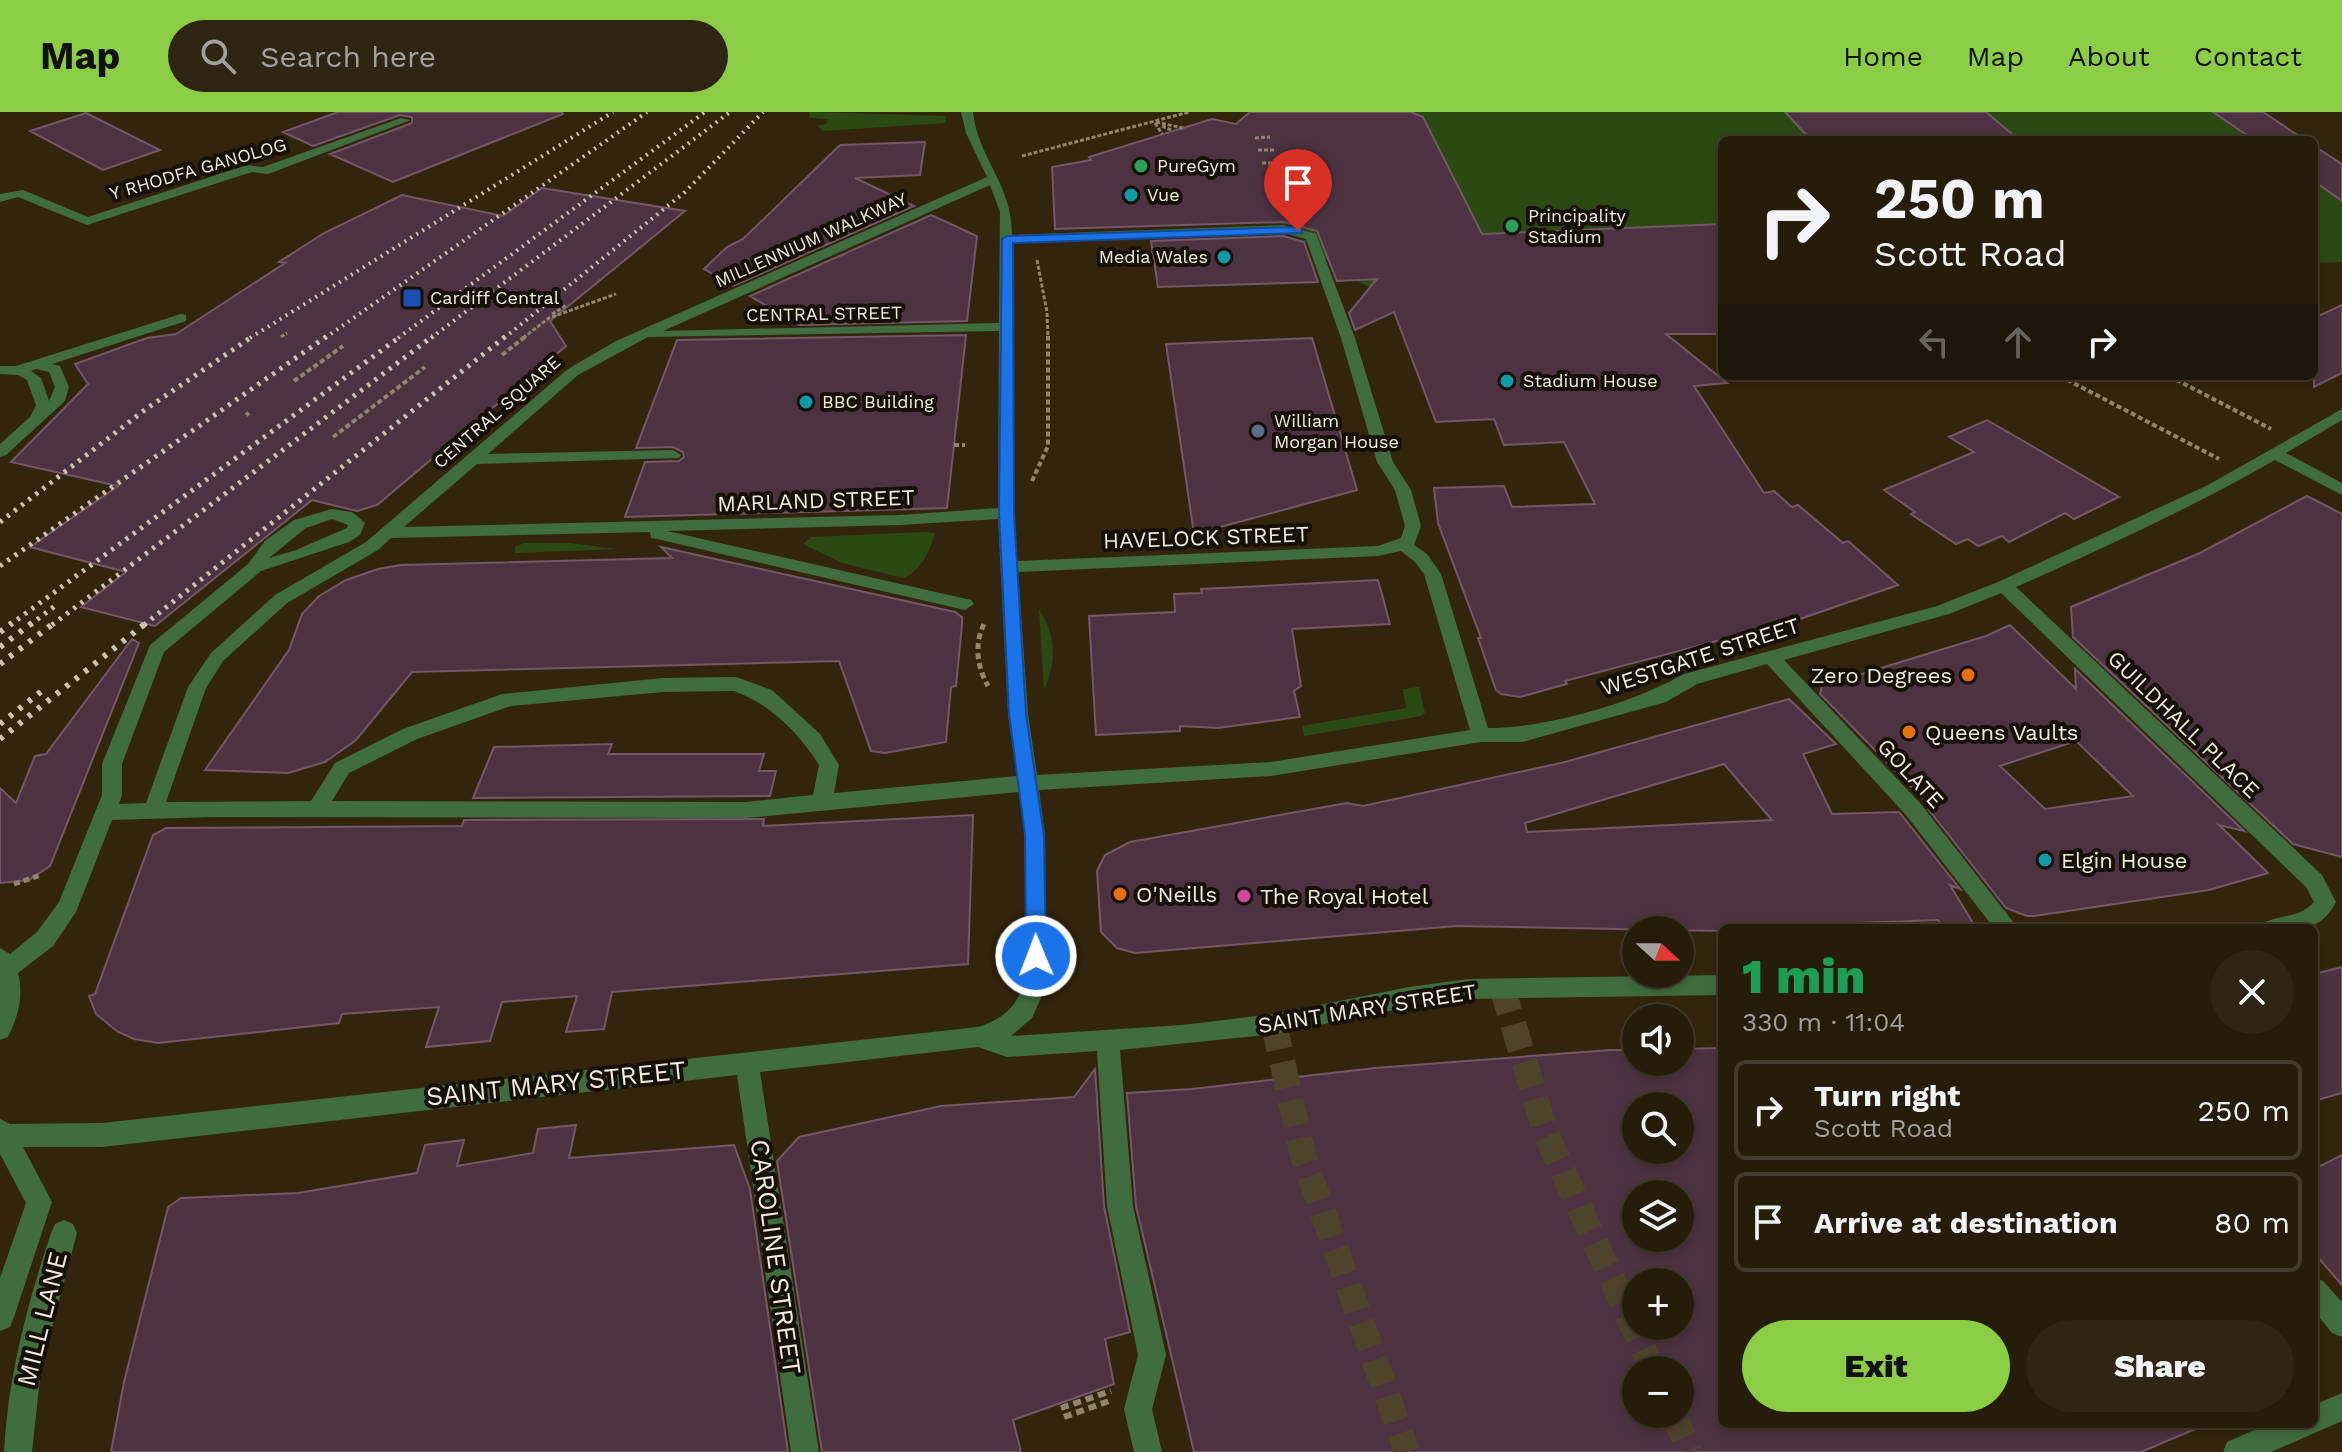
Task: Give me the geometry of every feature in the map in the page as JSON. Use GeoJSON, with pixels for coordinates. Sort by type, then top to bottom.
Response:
{"type":"FeatureCollection","features":[{"type":"Feature","properties":{"kind":"street"},"geometry":{"type":"LineString","coordinates":[[967,116],[995,178],[1006,212],[1006,513],[1016,696],[1035,835],[1035,987],[1024,1011],[1012,1023],[978,1037]]}},
{"type":"Feature","properties":{"kind":"street","name":"Y RHODFA GANOLOG"},"geometry":{"type":"LineString","coordinates":[[0,198],[19,193],[87,221],[251,168],[264,171],[405,120]]}},
{"type":"Feature","properties":{"kind":"street","name":"MILLENNIUM WALKWAY"},"geometry":{"type":"LineString","coordinates":[[642,336],[995,178]]}},
{"type":"Feature","properties":{"kind":"street"},"geometry":{"type":"LineString","coordinates":[[1007,239],[1284,229],[1312,237],[1348,338],[1385,462],[1403,490],[1413,534],[1403,545],[1421,558],[1432,574],[1481,735]]}},
{"type":"Feature","properties":{"kind":"street"},"geometry":{"type":"LineString","coordinates":[[5,369],[35,364],[181,318]]}},
{"type":"Feature","properties":{"kind":"street","name":"CENTRAL STREET"},"geometry":{"type":"LineString","coordinates":[[642,336],[1006,327]]}},
{"type":"Feature","properties":{"kind":"street","name":"CENTRAL SQUARE"},"geometry":{"type":"LineString","coordinates":[[153,811],[197,687],[217,657],[281,599],[372,546],[573,372],[593,358],[642,336]]}},
{"type":"Feature","properties":{"kind":"street"},"geometry":{"type":"LineString","coordinates":[[0,452],[58,401],[62,387],[55,369],[35,364]]}},
{"type":"Feature","properties":{"kind":"street"},"geometry":{"type":"LineString","coordinates":[[5,369],[29,373],[38,387],[43,405],[36,419]]}},
{"type":"Feature","properties":{"kind":"street","name":"WESTGATE STREET"},"geometry":{"type":"LineString","coordinates":[[106,812],[746,810],[1028,783],[1271,769],[1481,735],[1522,735],[1659,697],[1691,679],[1943,610],[2106,541],[2276,454],[2292,440],[2342,414]]}},
{"type":"Feature","properties":{"kind":"street"},"geometry":{"type":"LineString","coordinates":[[2276,454],[2342,490]]}},
{"type":"Feature","properties":{"kind":"street"},"geometry":{"type":"LineString","coordinates":[[473,459],[673,455]]}},
{"type":"Feature","properties":{"kind":"street","name":"MARLAND STREET"},"geometry":{"type":"LineString","coordinates":[[388,533],[900,520],[1006,513]]}},
{"type":"Feature","properties":{"kind":"street"},"geometry":{"type":"LineString","coordinates":[[0,1030],[11,996],[4,963],[30,952],[56,925],[78,884],[112,795],[112,764],[156,649],[255,567],[343,538],[354,531],[357,523],[353,518],[338,514],[309,520],[291,529],[259,556],[255,567]]}},
{"type":"Feature","properties":{"kind":"street","name":"MARLAND STREET"},"geometry":{"type":"LineString","coordinates":[[627,527],[965,604]]}},
{"type":"Feature","properties":{"kind":"street","name":"HAVELOCK STREET"},"geometry":{"type":"LineString","coordinates":[[1010,567],[1358,553],[1403,545]]}},
{"type":"Feature","properties":{"kind":"street","name":"GUILDHALL PLACE"},"geometry":{"type":"LineString","coordinates":[[2004,586],[2314,881],[2333,904]]}},
{"type":"Feature","properties":{"kind":"street","name":"GOLATE"},"geometry":{"type":"LineString","coordinates":[[1771,657],[1913,809],[2004,924]]}},
{"type":"Feature","properties":{"kind":"street"},"geometry":{"type":"LineString","coordinates":[[317,809],[342,768],[410,734],[509,699],[663,685],[736,684],[765,695],[813,739],[829,765],[822,803]]}},
{"type":"Feature","properties":{"kind":"street"},"geometry":{"type":"LineString","coordinates":[[2292,924],[2307,921],[2333,904]]}},
{"type":"Feature","properties":{"kind":"street","name":"SAINT MARY STREET"},"geometry":{"type":"LineString","coordinates":[[0,1136],[102,1135],[978,1037],[1007,1047],[1108,1041],[1274,1024],[1409,997],[1468,989],[1718,985]]}},
{"type":"Feature","properties":{"kind":"street"},"geometry":{"type":"LineString","coordinates":[[1108,1041],[1120,1206],[1152,1355],[1138,1409],[1148,1452]]}},
{"type":"Feature","properties":{"kind":"street","name":"CAROLINE STREET"},"geometry":{"type":"LineString","coordinates":[[747,1063],[805,1452]]}},
{"type":"Feature","properties":{"kind":"street","name":"MILL LANE"},"geometry":{"type":"LineString","coordinates":[[0,1136],[39,1202],[0,1317]]}},
{"type":"Feature","properties":{"kind":"street","name":"MILL LANE"},"geometry":{"type":"LineString","coordinates":[[18,1452],[18,1417],[32,1349],[64,1233]]}},
{"type":"Feature","properties":{"kind":"street"},"geometry":{"type":"LineString","coordinates":[[2318,1295],[2342,1323]]}},
{"type":"Feature","properties":{"kind":"street"},"geometry":{"type":"LineString","coordinates":[[2318,1417],[2342,1407]]}},
{"type":"Feature","properties":{"kind":"street"},"geometry":{"type":"LineString","coordinates":[[2237,1452],[2293,1428]]}},
{"type":"Feature","properties":{"kind":"path"},"geometry":{"type":"LineString","coordinates":[[1022,156],[1189,112]]}},
{"type":"Feature","properties":{"kind":"path"},"geometry":{"type":"LineString","coordinates":[[1154,122],[1183,128]]}},
{"type":"Feature","properties":{"kind":"path"},"geometry":{"type":"LineString","coordinates":[[1154,122],[1173,131]]}},
{"type":"Feature","properties":{"kind":"path"},"geometry":{"type":"LineString","coordinates":[[1154,122],[1162,134]]}},
{"type":"Feature","properties":{"kind":"path"},"geometry":{"type":"LineString","coordinates":[[1255,138],[1270,137]]}},
{"type":"Feature","properties":{"kind":"path"},"geometry":{"type":"LineString","coordinates":[[1258,150],[1274,150]]}},
{"type":"Feature","properties":{"kind":"path"},"geometry":{"type":"LineString","coordinates":[[1262,163],[1278,163]]}},
{"type":"Feature","properties":{"kind":"path"},"geometry":{"type":"LineString","coordinates":[[1030,485],[1048,446],[1050,427],[1047,312],[1038,280],[1035,238]]}},
{"type":"Feature","properties":{"kind":"path"},"geometry":{"type":"LineString","coordinates":[[549,318],[616,294]]}},
{"type":"Feature","properties":{"kind":"path"},"geometry":{"type":"LineString","coordinates":[[502,355],[549,318],[561,303]]}},
{"type":"Feature","properties":{"kind":"path"},"geometry":{"type":"LineString","coordinates":[[556,310],[567,305]]}},
{"type":"Feature","properties":{"kind":"path"},"geometry":{"type":"LineString","coordinates":[[281,337],[287,333]]}},
{"type":"Feature","properties":{"kind":"path"},"geometry":{"type":"LineString","coordinates":[[294,381],[343,346]]}},
{"type":"Feature","properties":{"kind":"path"},"geometry":{"type":"LineString","coordinates":[[333,437],[425,367]]}},
{"type":"Feature","properties":{"kind":"path"},"geometry":{"type":"LineString","coordinates":[[2068,380],[2209,455]]}},
{"type":"Feature","properties":{"kind":"path"},"geometry":{"type":"LineString","coordinates":[[2177,380],[2266,426]]}},
{"type":"Feature","properties":{"kind":"path"},"geometry":{"type":"LineString","coordinates":[[954,445],[965,445]]}},
{"type":"Feature","properties":{"kind":"path"},"geometry":{"type":"LineString","coordinates":[[14,884],[41,875]]}},
{"type":"Feature","properties":{"kind":"path"},"geometry":{"type":"LineString","coordinates":[[1063,1413],[1117,1394]]}},
{"type":"Feature","properties":{"kind":"green space"},"geometry":{"type":"Polygon","coordinates":[[[809,112],[946,116],[946,123],[823,131],[818,126],[826,124],[828,119],[810,118],[809,112]]]}},
{"type":"Feature","properties":{"kind":"green space","name":"Principality Stadium"},"geometry":{"type":"Polygon","coordinates":[[[1275,112],[2263,112],[2299,136],[1718,136],[1718,335],[1593,325],[1380,292],[1332,265],[1309,242],[1289,241],[1307,240],[1300,223],[1275,112]]]}},
{"type":"Feature","properties":{"kind":"green space"},"geometry":{"type":"Polygon","coordinates":[[[2318,149],[2342,164],[2342,262],[2318,263],[2318,149]]]}},
{"type":"Feature","properties":{"kind":"green space"},"geometry":{"type":"Polygon","coordinates":[[[935,533],[927,553],[920,566],[903,578],[842,563],[803,544],[811,537],[935,533]]]}},
{"type":"Feature","properties":{"kind":"green space"},"geometry":{"type":"Polygon","coordinates":[[[524,543],[569,543],[617,549],[515,553],[515,547],[524,543]]]}},
{"type":"Feature","properties":{"kind":"green space"},"geometry":{"type":"Polygon","coordinates":[[[1039,609],[1049,629],[1053,649],[1044,690],[1039,609]]]}},
{"type":"Feature","properties":{"kind":"green space"},"geometry":{"type":"Polygon","coordinates":[[[1419,687],[1425,713],[1421,716],[1304,736],[1302,726],[1406,708],[1403,689],[1419,687]]]}},
{"type":"Feature","properties":{"kind":"building"},"geometry":{"type":"Polygon","coordinates":[[[338,112],[563,114],[393,182],[330,154],[412,123],[412,117],[400,115],[313,146],[283,132],[338,112]]]}},
{"type":"Feature","properties":{"kind":"building"},"geometry":{"type":"Polygon","coordinates":[[[1250,112],[1411,112],[1423,117],[1482,234],[1718,224],[1718,334],[1666,334],[1718,376],[1718,380],[1727,383],[1694,386],[1764,493],[1774,491],[1792,507],[1798,505],[1843,543],[1848,541],[1898,585],[1800,619],[1565,681],[1567,684],[1520,697],[1501,694],[1496,690],[1478,638],[1481,638],[1438,523],[1434,488],[1504,486],[1512,507],[1595,504],[1564,442],[1504,445],[1494,419],[1436,422],[1394,312],[1355,330],[1349,313],[1377,279],[1337,281],[1317,231],[1284,222],[1055,229],[1052,167],[1091,160],[1089,157],[1212,119],[1236,124],[1250,112]]]}},
{"type":"Feature","properties":{"kind":"building"},"geometry":{"type":"Polygon","coordinates":[[[1785,112],[1986,112],[2014,136],[1807,136],[1785,112]]]}},
{"type":"Feature","properties":{"kind":"building"},"geometry":{"type":"Polygon","coordinates":[[[2213,112],[2263,112],[2299,136],[2248,136],[2213,112]]]}},
{"type":"Feature","properties":{"kind":"building"},"geometry":{"type":"Polygon","coordinates":[[[86,113],[160,150],[103,170],[30,131],[86,113]]]}},
{"type":"Feature","properties":{"kind":"building"},"geometry":{"type":"Polygon","coordinates":[[[925,142],[920,175],[855,178],[914,206],[733,286],[704,269],[727,247],[743,239],[840,145],[925,142]]]}},
{"type":"Feature","properties":{"kind":"building"},"geometry":{"type":"Polygon","coordinates":[[[2318,149],[2342,164],[2342,201],[2318,184],[2318,149]]]}},
{"type":"Feature","properties":{"kind":"building"},"geometry":{"type":"Polygon","coordinates":[[[542,188],[685,211],[550,321],[566,346],[377,505],[357,511],[312,500],[155,626],[81,607],[126,572],[30,547],[118,486],[11,462],[88,384],[75,364],[147,338],[176,334],[285,263],[279,262],[324,233],[402,195],[503,216],[542,188]]]}},
{"type":"Feature","properties":{"kind":"building"},"geometry":{"type":"Polygon","coordinates":[[[931,215],[977,236],[967,321],[799,325],[750,296],[931,215]]]}},
{"type":"Feature","properties":{"kind":"building","name":"Media Wales"},"geometry":{"type":"Polygon","coordinates":[[[1283,236],[1304,242],[1318,282],[1158,287],[1151,241],[1283,236]]]}},
{"type":"Feature","properties":{"kind":"building"},"geometry":{"type":"Polygon","coordinates":[[[2342,305],[2342,373],[2314,387],[2314,380],[2318,380],[2318,316],[2342,305]]]}},
{"type":"Feature","properties":{"kind":"building","name":"BBC Building"},"geometry":{"type":"Polygon","coordinates":[[[966,335],[947,508],[625,517],[645,462],[679,461],[684,457],[683,452],[673,447],[636,448],[677,340],[966,335]]]}},
{"type":"Feature","properties":{"kind":"building","name":"William Morgan House"},"geometry":{"type":"Polygon","coordinates":[[[1312,338],[1357,490],[1194,534],[1166,344],[1312,338]]]}},
{"type":"Feature","properties":{"kind":"building"},"geometry":{"type":"Polygon","coordinates":[[[1987,420],[2119,497],[2074,519],[2065,513],[2009,542],[2002,536],[1978,546],[1968,539],[1956,544],[1911,514],[1915,512],[1884,490],[1974,452],[1949,437],[1987,420]]]}},
{"type":"Feature","properties":{"kind":"building"},"geometry":{"type":"Polygon","coordinates":[[[2307,496],[2342,514],[2342,857],[2293,844],[2073,637],[2071,607],[2200,553],[2307,496]]]}},
{"type":"Feature","properties":{"kind":"building"},"geometry":{"type":"Polygon","coordinates":[[[661,547],[955,612],[962,617],[962,625],[956,686],[951,687],[946,742],[885,753],[871,751],[839,661],[412,672],[356,740],[325,762],[288,773],[205,770],[289,650],[302,614],[319,596],[346,580],[401,565],[672,558],[661,547]]]}},
{"type":"Feature","properties":{"kind":"building"},"geometry":{"type":"Polygon","coordinates":[[[1378,580],[1390,624],[1292,629],[1301,686],[1294,691],[1300,717],[1218,728],[1180,726],[1180,731],[1096,735],[1089,616],[1175,612],[1174,594],[1202,593],[1201,589],[1378,580]]]}},
{"type":"Feature","properties":{"kind":"building"},"geometry":{"type":"Polygon","coordinates":[[[2010,625],[2076,689],[2075,669],[2244,831],[2219,825],[2268,873],[2209,890],[2034,916],[2006,908],[1929,810],[1934,810],[1820,694],[1822,686],[1986,636],[2010,625]],[[2076,741],[2000,766],[2045,809],[2133,796],[2076,741]]]}},
{"type":"Feature","properties":{"kind":"building"},"geometry":{"type":"Polygon","coordinates":[[[132,639],[139,643],[50,866],[29,880],[0,883],[0,788],[16,803],[35,756],[46,754],[132,639]]]}},
{"type":"Feature","properties":{"kind":"building"},"geometry":{"type":"Polygon","coordinates":[[[1789,699],[1836,744],[1803,754],[1832,814],[1899,812],[1960,889],[1950,885],[1974,924],[1940,924],[1938,920],[1718,924],[1718,931],[1694,930],[1694,916],[1622,916],[1622,929],[1456,926],[1135,953],[1117,948],[1101,932],[1097,871],[1105,855],[1130,842],[1347,803],[1363,806],[1565,762],[1789,699]],[[1724,764],[1525,823],[1527,832],[1772,820],[1724,764]]]}},
{"type":"Feature","properties":{"kind":"building"},"geometry":{"type":"Polygon","coordinates":[[[612,744],[608,754],[764,754],[759,771],[776,771],[770,796],[473,798],[494,747],[612,744]]]}},
{"type":"Feature","properties":{"kind":"building"},"geometry":{"type":"Polygon","coordinates":[[[973,815],[968,964],[612,992],[604,1029],[566,1032],[577,996],[502,1002],[490,1041],[426,1047],[439,1007],[342,1014],[339,1023],[158,1043],[134,1039],[118,1032],[96,1014],[89,996],[95,994],[153,835],[166,828],[462,826],[464,820],[764,819],[763,826],[973,815]]]}},
{"type":"Feature","properties":{"kind":"building"},"geometry":{"type":"Polygon","coordinates":[[[2342,967],[2342,1093],[2318,1100],[2318,973],[2342,967]]]}},
{"type":"Feature","properties":{"kind":"building"},"geometry":{"type":"Polygon","coordinates":[[[1718,1048],[1718,1428],[2198,1428],[2141,1452],[1194,1452],[1136,1206],[1127,1093],[1192,1089],[1375,1068],[1622,1050],[1622,1076],[1694,1076],[1694,1049],[1718,1048]]]}},
{"type":"Feature","properties":{"kind":"building"},"geometry":{"type":"Polygon","coordinates":[[[1095,1069],[1104,1206],[1130,1332],[1105,1339],[1114,1384],[1013,1420],[1021,1452],[822,1452],[777,1161],[799,1137],[941,1106],[1074,1097],[1095,1069]]]}},
{"type":"Feature","properties":{"kind":"building"},"geometry":{"type":"Polygon","coordinates":[[[576,1125],[569,1158],[734,1145],[750,1189],[788,1452],[111,1452],[124,1382],[168,1207],[181,1198],[298,1193],[417,1173],[425,1145],[464,1140],[457,1166],[533,1153],[538,1129],[576,1125]]]}},
{"type":"Feature","properties":{"kind":"building"},"geometry":{"type":"Polygon","coordinates":[[[2342,1155],[2342,1285],[2318,1258],[2318,1167],[2342,1155]]]}},
{"type":"Feature","properties":{"kind":"tunnel"},"geometry":{"type":"LineString","coordinates":[[1502,987],[1546,1134],[1647,1356]]}},
{"type":"Feature","properties":{"kind":"tunnel"},"geometry":{"type":"LineString","coordinates":[[1274,1024],[1303,1156],[1407,1452]]}},
{"type":"Feature","properties":{"kind":"tunnel"},"geometry":{"type":"LineString","coordinates":[[1680,1428],[1691,1452]]}},
{"type":"Feature","properties":{"kind":"railway"},"geometry":{"type":"LineString","coordinates":[[251,338],[613,112]]}},
{"type":"Feature","properties":{"kind":"railway"},"geometry":{"type":"LineString","coordinates":[[325,338],[647,112]]}},
{"type":"Feature","properties":{"kind":"railway"},"geometry":{"type":"LineString","coordinates":[[398,338],[705,112]]}},
{"type":"Feature","properties":{"kind":"railway"},"geometry":{"type":"LineString","coordinates":[[431,338],[730,112]]}},
{"type":"Feature","properties":{"kind":"railway"},"geometry":{"type":"LineString","coordinates":[[504,338],[685,192],[763,112]]}},
{"type":"Feature","properties":{"kind":"railway"},"geometry":{"type":"LineString","coordinates":[[0,566],[327,336]]}},
{"type":"Feature","properties":{"kind":"railway"},"geometry":{"type":"LineString","coordinates":[[10,625],[401,336]]}},
{"type":"Feature","properties":{"kind":"railway"},"geometry":{"type":"LineString","coordinates":[[52,625],[433,336]]}},
{"type":"Feature","properties":{"kind":"railway"},"geometry":{"type":"LineString","coordinates":[[144,625],[506,336]]}},
{"type":"Feature","properties":{"kind":"railway"},"geometry":{"type":"LineString","coordinates":[[0,522],[146,409],[251,338]]}},
{"type":"Feature","properties":{"kind":"railway"},"geometry":{"type":"LineString","coordinates":[[30,625],[55,606]]}},
{"type":"Feature","properties":{"kind":"railway"},"geometry":{"type":"LineString","coordinates":[[0,632],[12,623]]}},
{"type":"Feature","properties":{"kind":"railway"},"geometry":{"type":"LineString","coordinates":[[0,647],[32,623]]}},
{"type":"Feature","properties":{"kind":"railway"},"geometry":{"type":"LineString","coordinates":[[0,664],[54,623]]}},
{"type":"Feature","properties":{"kind":"railway"},"geometry":{"type":"LineString","coordinates":[[0,739],[146,623]]}},
{"type":"Feature","properties":{"kind":"railway"},"geometry":{"type":"LineString","coordinates":[[0,724],[43,690]]}},
{"type":"Feature","properties":{"kind":"place","name":"PureGym"},"geometry":{"type":"Point","coordinates":[1141,166]}},
{"type":"Feature","properties":{"kind":"place","name":"Vue"},"geometry":{"type":"Point","coordinates":[1131,195]}},
{"type":"Feature","properties":{"kind":"place","name":"Principality Stadium"},"geometry":{"type":"Point","coordinates":[1512,226]}},
{"type":"Feature","properties":{"kind":"place","name":"Media Wales"},"geometry":{"type":"Point","coordinates":[1224,257]}},
{"type":"Feature","properties":{"kind":"place","name":"Cardiff Central"},"geometry":{"type":"Point","coordinates":[412,298]}},
{"type":"Feature","properties":{"kind":"place","name":"Stadium House"},"geometry":{"type":"Point","coordinates":[1507,381]}},
{"type":"Feature","properties":{"kind":"place","name":"BBC Building"},"geometry":{"type":"Point","coordinates":[806,402]}},
{"type":"Feature","properties":{"kind":"place","name":"William Morgan House"},"geometry":{"type":"Point","coordinates":[1258,431]}},
{"type":"Feature","properties":{"kind":"place","name":"Zero Degrees"},"geometry":{"type":"Point","coordinates":[1968,675]}},
{"type":"Feature","properties":{"kind":"place","name":"Queens Vaults"},"geometry":{"type":"Point","coordinates":[1909,732]}},
{"type":"Feature","properties":{"kind":"place","name":"Elgin House"},"geometry":{"type":"Point","coordinates":[2045,860]}},
{"type":"Feature","properties":{"kind":"place","name":"O'Neills"},"geometry":{"type":"Point","coordinates":[1120,894]}},
{"type":"Feature","properties":{"kind":"place","name":"The Royal Hotel"},"geometry":{"type":"Point","coordinates":[1244,896]}},
{"type":"Feature","properties":{"kind":"route"},"geometry":{"type":"LineString","coordinates":[[1036,956],[1035,835],[1020,737],[1006,513],[1007,239],[1159,232],[1298,231]]}}]}
